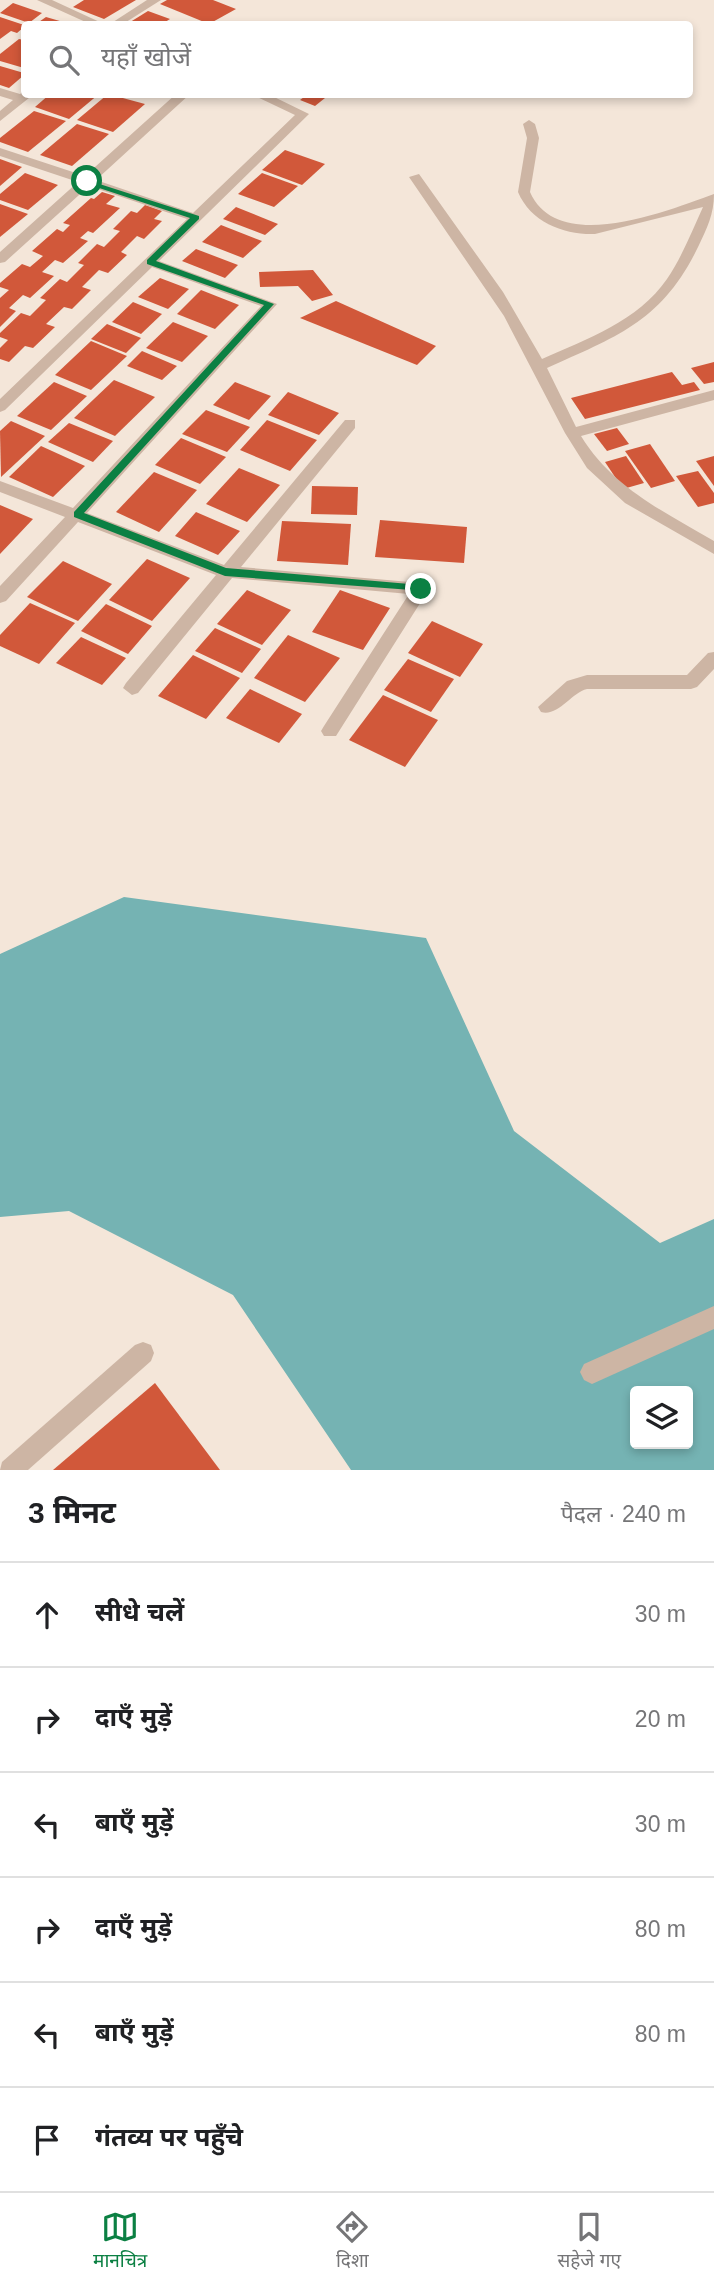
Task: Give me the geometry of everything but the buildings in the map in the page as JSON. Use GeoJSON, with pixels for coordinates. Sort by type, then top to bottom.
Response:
{"type":"FeatureCollection","features":[{"type":"Feature","properties":{"kind":"street"},"geometry":{"type":"LineString","coordinates":[[43,0],[91,21]]}},
{"type":"Feature","properties":{"kind":"street"},"geometry":{"type":"LineString","coordinates":[[121,21],[155,0]]}},
{"type":"Feature","properties":{"kind":"street"},"geometry":{"type":"LineString","coordinates":[[0,92],[21,96]]}},
{"type":"Feature","properties":{"kind":"street"},"geometry":{"type":"LineString","coordinates":[[0,117],[24,98]]}},
{"type":"Feature","properties":{"kind":"street"},"geometry":{"type":"LineString","coordinates":[[0,259],[180,98]]}},
{"type":"Feature","properties":{"kind":"street"},"geometry":{"type":"LineString","coordinates":[[0,407],[303,114],[266,98]]}},
{"type":"Feature","properties":{"kind":"street"},"geometry":{"type":"LineString","coordinates":[[529,124],[533,138],[524,192],[527,199],[566,229],[584,231],[606,228],[714,199]]}},
{"type":"Feature","properties":{"kind":"street"},"geometry":{"type":"LineString","coordinates":[[0,152],[196,218]]}},
{"type":"Feature","properties":{"kind":"street"},"geometry":{"type":"LineString","coordinates":[[415,177],[507,308],[540,365],[572,433],[605,479],[632,500],[714,548]]}},
{"type":"Feature","properties":{"kind":"street"},"geometry":{"type":"LineString","coordinates":[[540,365],[608,335],[644,311],[671,284],[714,199]]}},
{"type":"Feature","properties":{"kind":"street"},"geometry":{"type":"LineString","coordinates":[[0,597],[270,304],[150,262]]}},
{"type":"Feature","properties":{"kind":"street"},"geometry":{"type":"LineString","coordinates":[[572,433],[714,395]]}},
{"type":"Feature","properties":{"kind":"street"},"geometry":{"type":"LineString","coordinates":[[132,688],[225,572],[350,424]]}},
{"type":"Feature","properties":{"kind":"street"},"geometry":{"type":"LineString","coordinates":[[0,486],[225,572],[421,589],[330,731]]}},
{"type":"Feature","properties":{"kind":"street"},"geometry":{"type":"LineString","coordinates":[[547,707],[573,686],[587,682],[691,682],[714,658]]}},
{"type":"Feature","properties":{"kind":"street"},"geometry":{"type":"LineString","coordinates":[[592,1372],[714,1317]]}},
{"type":"Feature","properties":{"kind":"street"},"geometry":{"type":"LineString","coordinates":[[10,1470],[143,1353]]}},
{"type":"Feature","properties":{"kind":"water"},"geometry":{"type":"Polygon","coordinates":[[[124,897],[426,938],[514,1131],[660,1243],[714,1219],[714,1470],[351,1470],[233,1295],[69,1211],[0,1217],[0,954],[124,897]]]}},
{"type":"Feature","properties":{"kind":"route"},"geometry":{"type":"LineString","coordinates":[[87,181],[196,218],[150,262],[270,304],[77,515],[225,572],[421,589]]}}]}
